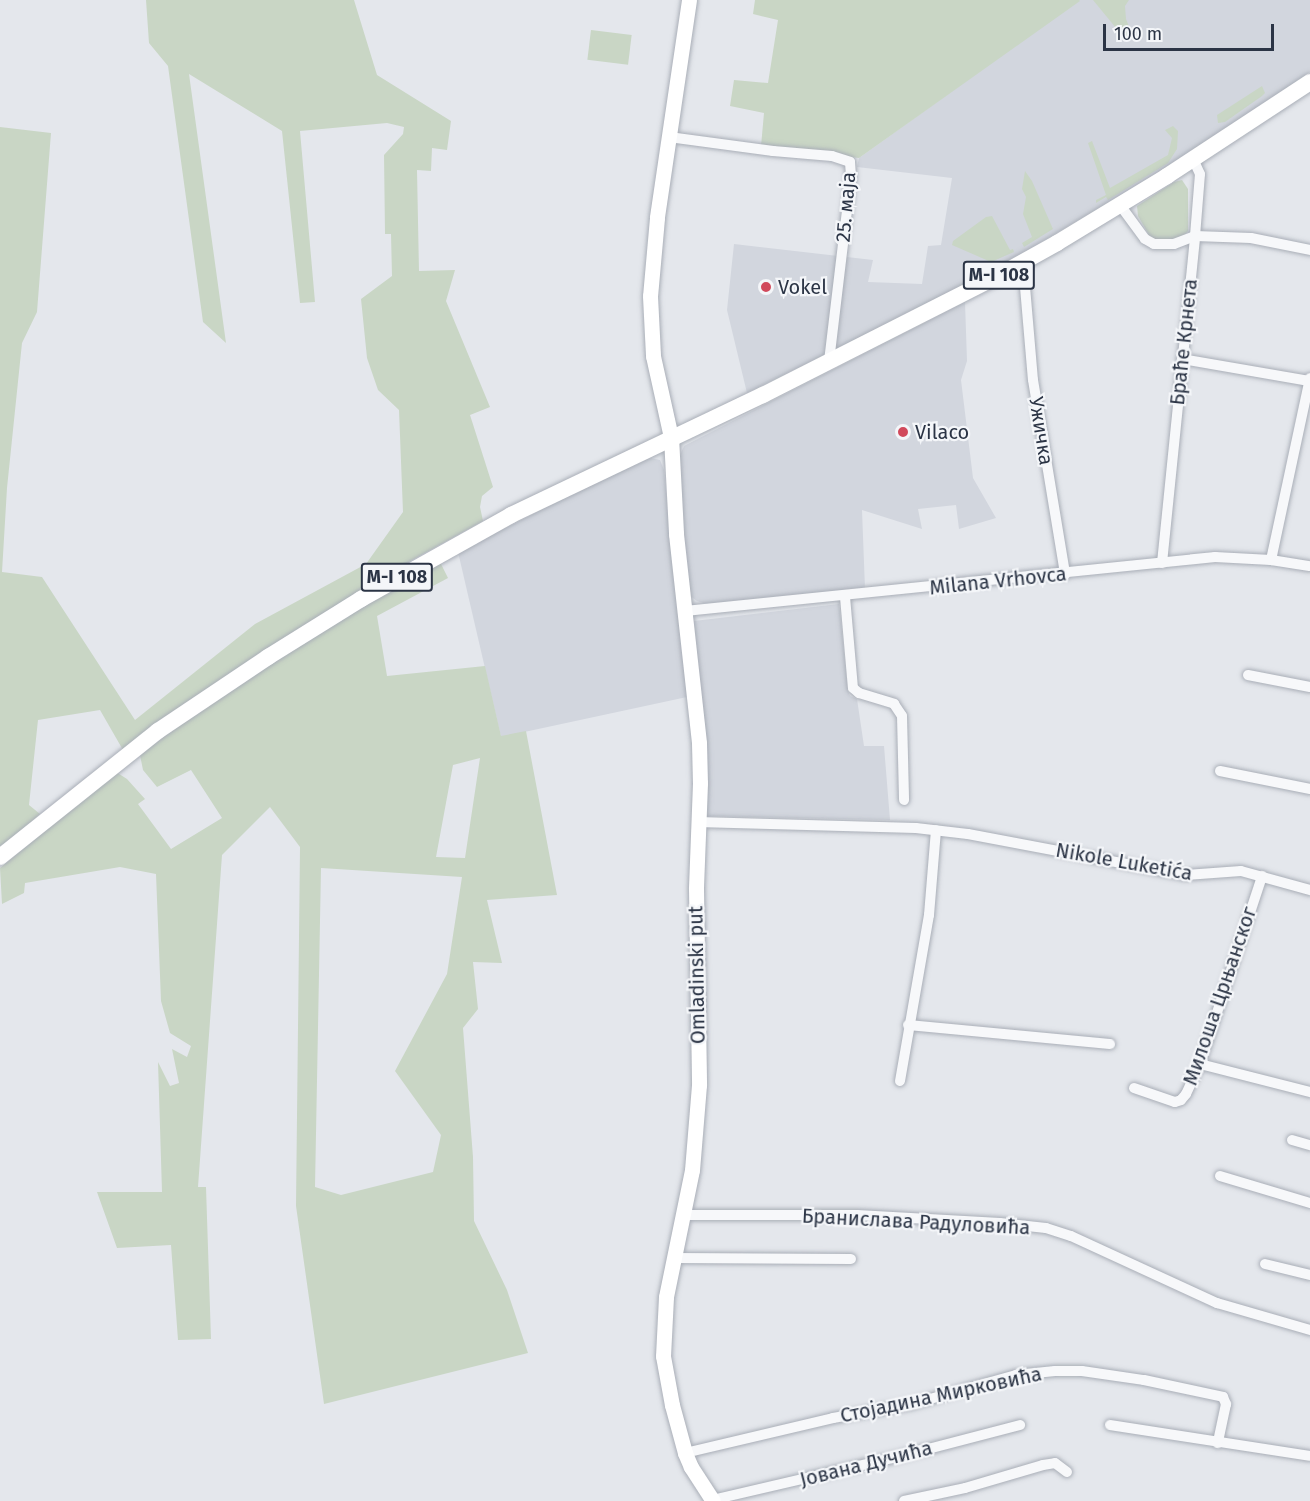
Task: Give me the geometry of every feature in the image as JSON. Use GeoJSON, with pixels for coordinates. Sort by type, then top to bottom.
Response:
{"type":"FeatureCollection","features":[{"type":"Feature","properties":{"kind":"main road","name":"M-I 108"},"geometry":{"type":"LineString","coordinates":[[0,857],[158,731],[296,639],[434,556],[511,515],[829,361],[996,276],[1120,205],[1310,82]]}},
{"type":"Feature","properties":{"kind":"street"},"geometry":{"type":"LineString","coordinates":[[671,437],[653,356],[650,297],[657,218],[689,0]]}},
{"type":"Feature","properties":{"kind":"street","name":"25. маја"},"geometry":{"type":"LineString","coordinates":[[669,137],[773,151],[832,156],[850,162],[851,177],[829,361]]}},
{"type":"Feature","properties":{"kind":"street","name":"Браће Крнета"},"geometry":{"type":"LineString","coordinates":[[1162,563],[1200,180],[1193,159]]}},
{"type":"Feature","properties":{"kind":"street"},"geometry":{"type":"LineString","coordinates":[[1120,205],[1145,239],[1154,244],[1174,244],[1195,236],[1251,238],[1310,250]]}},
{"type":"Feature","properties":{"kind":"street","name":"Ужичка"},"geometry":{"type":"LineString","coordinates":[[1025,287],[1033,380],[1065,574]]}},
{"type":"Feature","properties":{"kind":"street"},"geometry":{"type":"LineString","coordinates":[[1182,359],[1310,379],[1271,560]]}},
{"type":"Feature","properties":{"kind":"street","name":"Omladinski put"},"geometry":{"type":"LineString","coordinates":[[671,437],[676,534],[699,743],[700,783],[697,822],[699,1085],[692,1170],[666,1298],[663,1356],[672,1405],[686,1453],[691,1467],[712,1501]]}},
{"type":"Feature","properties":{"kind":"street","name":"Milana Vrhovca"},"geometry":{"type":"LineString","coordinates":[[685,611],[845,597],[1215,557],[1271,560],[1310,566]]}},
{"type":"Feature","properties":{"kind":"street"},"geometry":{"type":"LineString","coordinates":[[845,597],[853,688],[859,693],[894,704],[902,716],[904,800]]}},
{"type":"Feature","properties":{"kind":"street"},"geometry":{"type":"LineString","coordinates":[[1248,675],[1310,687]]}},
{"type":"Feature","properties":{"kind":"street"},"geometry":{"type":"LineString","coordinates":[[1220,771],[1310,789]]}},
{"type":"Feature","properties":{"kind":"street","name":"Nikole Luketića"},"geometry":{"type":"LineString","coordinates":[[697,822],[936,830],[1186,875],[1241,871],[1310,890]]}},
{"type":"Feature","properties":{"kind":"street"},"geometry":{"type":"LineString","coordinates":[[900,1081],[929,915],[936,830]]}},
{"type":"Feature","properties":{"kind":"street","name":"Милоша Црњанског"},"geometry":{"type":"LineString","coordinates":[[1134,1088],[1166,1101],[1181,1100],[1200,1064],[1262,876]]}},
{"type":"Feature","properties":{"kind":"street"},"geometry":{"type":"LineString","coordinates":[[908,1025],[1110,1044]]}},
{"type":"Feature","properties":{"kind":"street"},"geometry":{"type":"LineString","coordinates":[[1200,1064],[1310,1092]]}},
{"type":"Feature","properties":{"kind":"street"},"geometry":{"type":"LineString","coordinates":[[1292,1140],[1310,1145]]}},
{"type":"Feature","properties":{"kind":"street"},"geometry":{"type":"LineString","coordinates":[[1220,1176],[1310,1203]]}},
{"type":"Feature","properties":{"kind":"street","name":"Бранислава Радуловића"},"geometry":{"type":"LineString","coordinates":[[682,1215],[857,1215],[1034,1226],[1071,1236],[1217,1303],[1310,1330]]}},
{"type":"Feature","properties":{"kind":"street"},"geometry":{"type":"LineString","coordinates":[[673,1258],[851,1259]]}},
{"type":"Feature","properties":{"kind":"street"},"geometry":{"type":"LineString","coordinates":[[1265,1264],[1310,1275]]}},
{"type":"Feature","properties":{"kind":"street","name":"Стојадина Мирковића"},"geometry":{"type":"LineString","coordinates":[[686,1453],[833,1418],[931,1400],[1016,1375],[1055,1371],[1082,1371],[1134,1378],[1223,1397],[1226,1404],[1218,1443]]}},
{"type":"Feature","properties":{"kind":"street","name":"Јована Дучића"},"geometry":{"type":"LineString","coordinates":[[712,1501],[1020,1425]]}},
{"type":"Feature","properties":{"kind":"street"},"geometry":{"type":"LineString","coordinates":[[1110,1425],[1310,1456]]}},
{"type":"Feature","properties":{"kind":"street"},"geometry":{"type":"LineString","coordinates":[[904,1501],[965,1488],[1043,1465],[1055,1463],[1067,1472]]}},
{"type":"Feature","properties":{"kind":"shaded area"},"geometry":{"type":"Polygon","coordinates":[[[1079,0],[1310,0],[1310,72],[1186,156],[1028,250],[929,303],[747,393],[727,310],[734,244],[873,260],[868,282],[922,284],[928,246],[941,245],[952,178],[857,167],[859,158],[1079,0]]]}},
{"type":"Feature","properties":{"kind":"shaded area"},"geometry":{"type":"Polygon","coordinates":[[[965,302],[967,361],[961,380],[973,478],[996,518],[959,529],[956,505],[918,509],[922,529],[862,510],[865,589],[710,605],[697,601],[689,595],[677,462],[684,446],[965,302]]]}},
{"type":"Feature","properties":{"kind":"shaded area"},"geometry":{"type":"Polygon","coordinates":[[[651,458],[660,460],[664,470],[687,697],[501,737],[458,552],[640,460],[651,458]]]}},
{"type":"Feature","properties":{"kind":"shaded area"},"geometry":{"type":"Polygon","coordinates":[[[839,604],[848,691],[850,696],[857,699],[864,746],[884,746],[890,820],[707,816],[708,788],[694,621],[839,604]]]}},
{"type":"Feature","properties":{"kind":"green space"},"geometry":{"type":"Polygon","coordinates":[[[146,0],[354,0],[377,75],[451,121],[447,150],[432,148],[431,171],[417,170],[419,271],[455,270],[446,301],[490,407],[470,415],[493,487],[482,496],[480,507],[483,521],[394,570],[283,639],[123,750],[100,710],[38,720],[29,805],[40,814],[0,849],[0,127],[51,133],[37,312],[22,343],[7,488],[2,572],[42,577],[135,720],[255,624],[366,564],[403,512],[399,410],[378,390],[367,358],[361,299],[392,276],[391,234],[385,234],[384,155],[403,134],[404,127],[387,123],[300,131],[315,302],[300,303],[282,131],[189,74],[226,343],[203,322],[168,66],[149,43],[146,0]]]}},
{"type":"Feature","properties":{"kind":"green space"},"geometry":{"type":"Polygon","coordinates":[[[755,0],[1080,1],[859,158],[761,146],[764,113],[730,106],[734,80],[768,83],[778,20],[753,14],[755,0]]]}},
{"type":"Feature","properties":{"kind":"green space"},"geometry":{"type":"Polygon","coordinates":[[[1093,0],[1129,0],[1125,6],[1126,19],[1132,34],[1125,39],[1093,0]]]}},
{"type":"Feature","properties":{"kind":"green space"},"geometry":{"type":"Polygon","coordinates":[[[591,30],[632,35],[628,65],[587,60],[591,30]]]}},
{"type":"Feature","properties":{"kind":"green space"},"geometry":{"type":"Polygon","coordinates":[[[1262,86],[1265,93],[1262,96],[1225,122],[1218,123],[1217,115],[1262,86]]]}},
{"type":"Feature","properties":{"kind":"green space"},"geometry":{"type":"Polygon","coordinates":[[[1173,126],[1178,131],[1177,149],[1168,163],[1108,200],[1106,197],[1096,203],[1096,200],[1106,195],[1088,143],[1092,141],[1110,188],[1168,155],[1172,138],[1165,130],[1173,126]]]}},
{"type":"Feature","properties":{"kind":"green space"},"geometry":{"type":"Polygon","coordinates":[[[1025,171],[1032,181],[1053,229],[1024,247],[1022,243],[1032,237],[1023,214],[1026,197],[1022,189],[1025,171]]]}},
{"type":"Feature","properties":{"kind":"green space"},"geometry":{"type":"Polygon","coordinates":[[[1182,180],[1188,189],[1188,231],[1183,237],[1157,241],[1149,235],[1138,216],[1137,206],[1174,182],[1182,180]]]}},
{"type":"Feature","properties":{"kind":"green space"},"geometry":{"type":"Polygon","coordinates":[[[992,216],[1010,250],[1013,249],[1014,252],[991,262],[952,245],[953,241],[986,217],[992,216]]]}},
{"type":"Feature","properties":{"kind":"green space"},"geometry":{"type":"Polygon","coordinates":[[[439,560],[448,578],[377,616],[387,676],[485,666],[501,736],[526,731],[557,895],[487,900],[502,963],[473,962],[478,1009],[463,1028],[473,1157],[474,1221],[507,1290],[528,1353],[324,1404],[296,1206],[300,847],[270,807],[222,855],[198,1187],[206,1187],[211,1339],[178,1340],[171,1245],[117,1248],[97,1192],[162,1192],[158,1062],[170,1086],[179,1083],[172,1049],[187,1057],[191,1046],[170,1033],[161,1001],[156,874],[120,867],[25,883],[24,893],[2,904],[0,868],[116,772],[127,779],[145,799],[138,804],[171,849],[222,818],[191,770],[157,787],[143,770],[140,755],[193,715],[276,660],[439,560]],[[480,758],[453,765],[436,857],[465,858],[480,758]],[[321,868],[315,1187],[341,1195],[433,1172],[441,1135],[395,1071],[447,974],[462,877],[321,868]]]}},
{"type":"Feature","properties":{"kind":"place","name":"Vokel"},"geometry":{"type":"Point","coordinates":[766,287]}},
{"type":"Feature","properties":{"kind":"place","name":"Vilaco"},"geometry":{"type":"Point","coordinates":[903,432]}}]}
